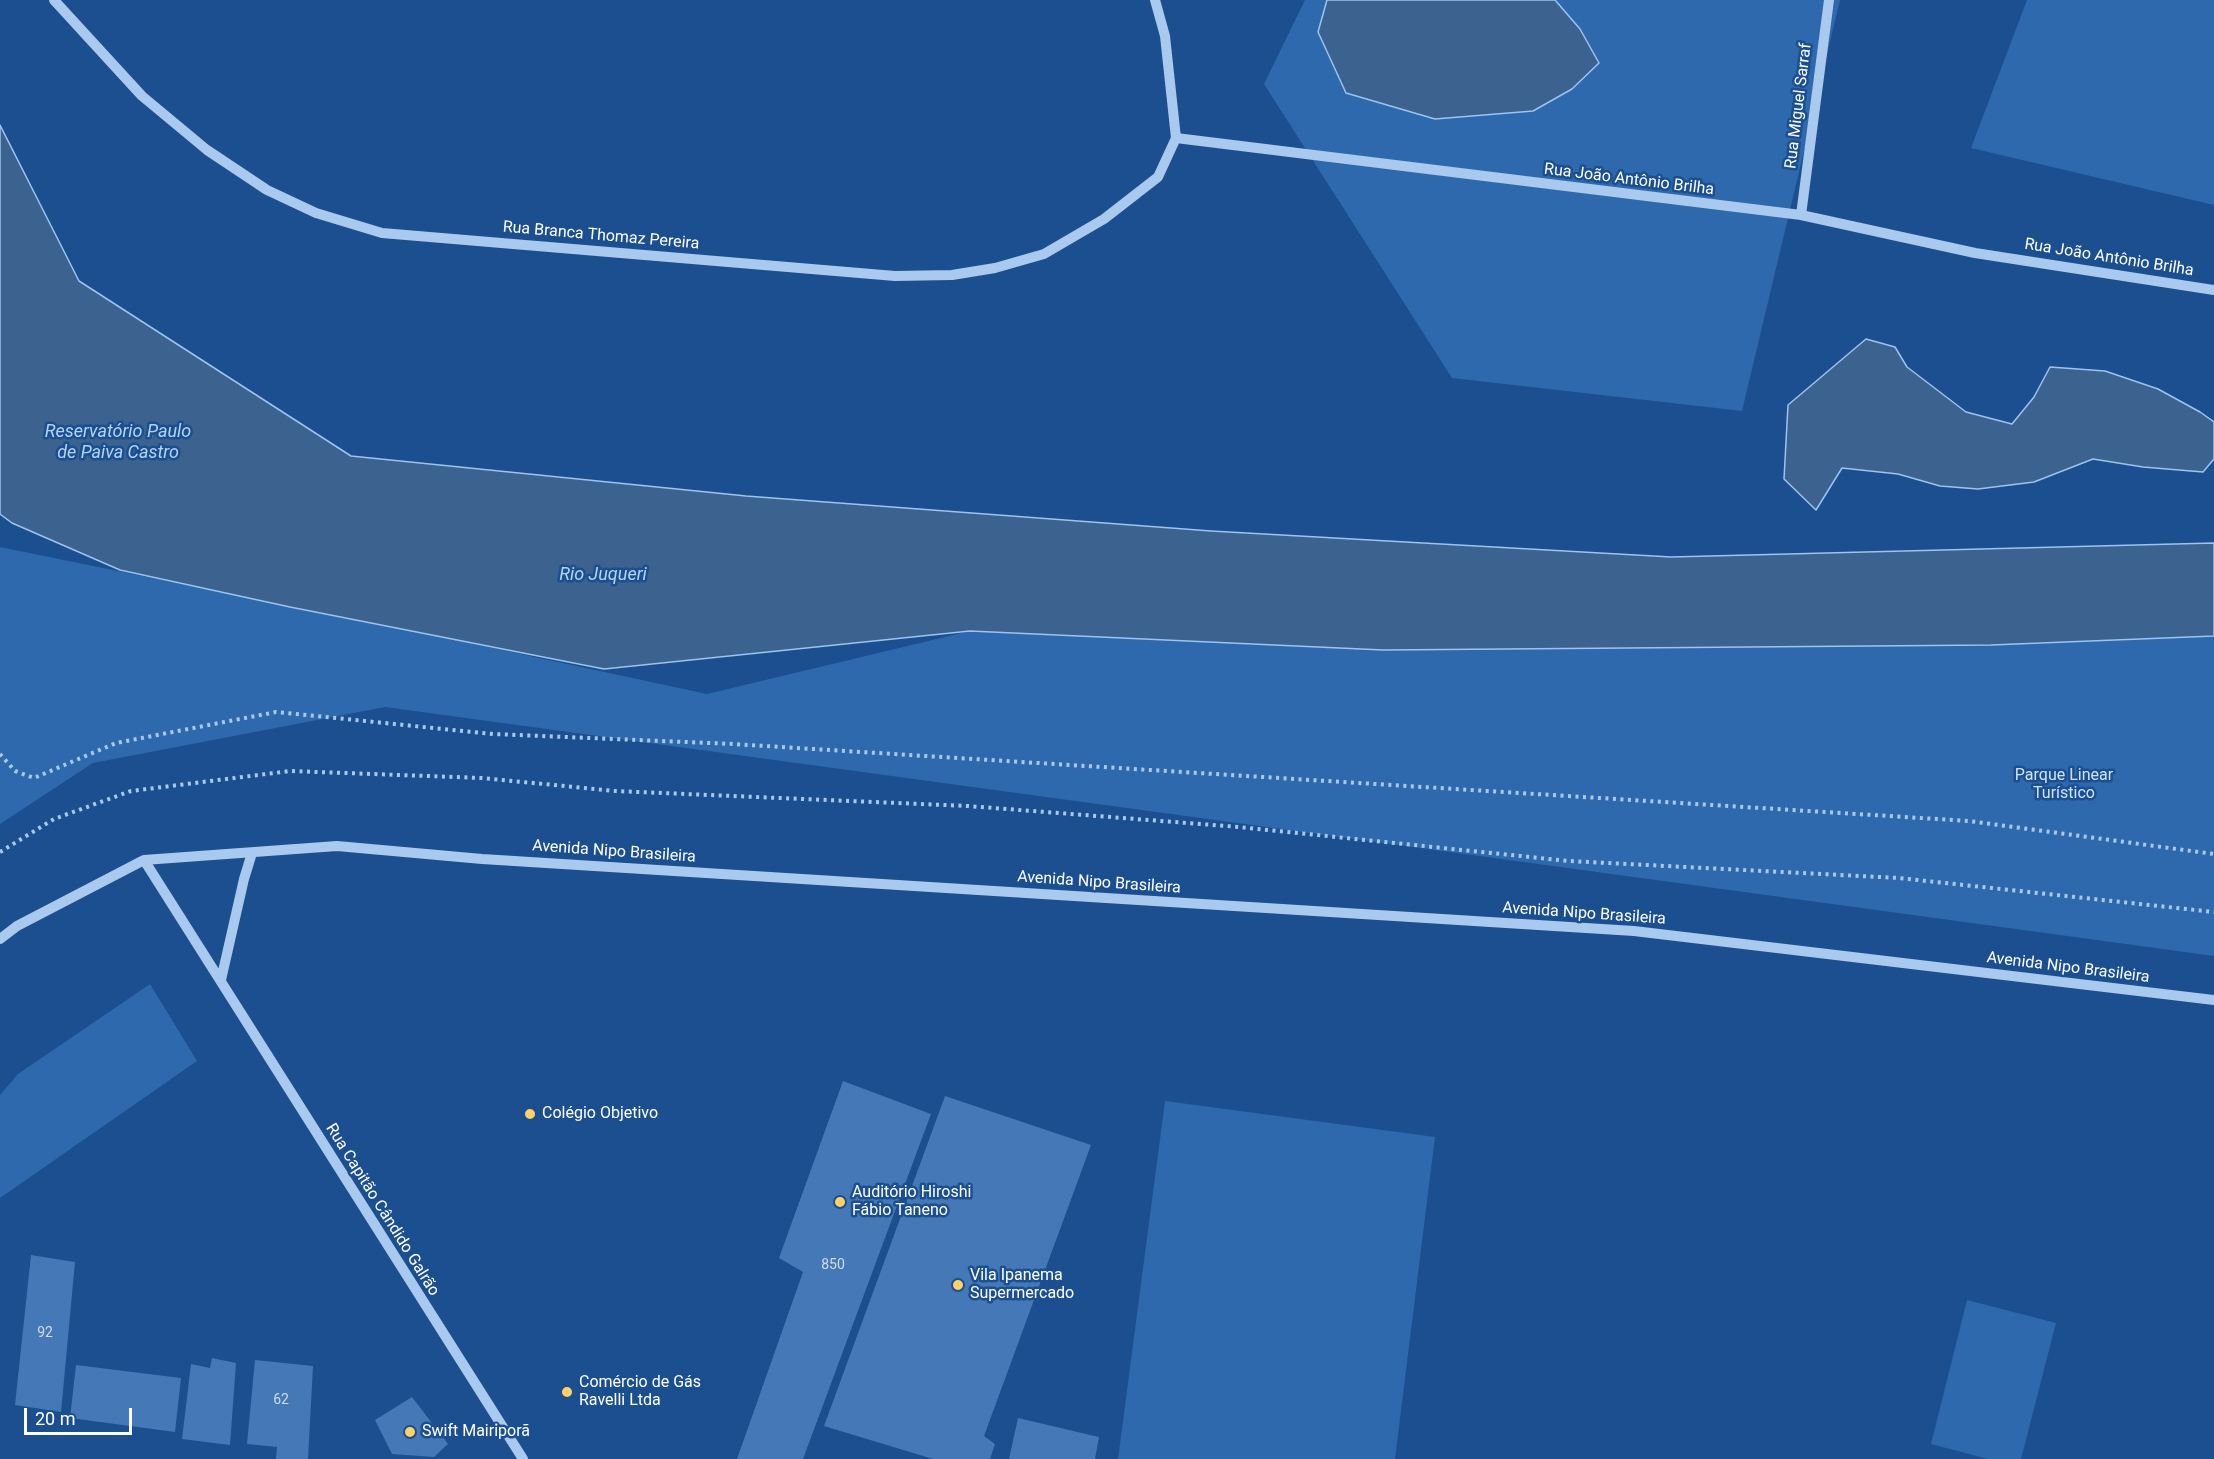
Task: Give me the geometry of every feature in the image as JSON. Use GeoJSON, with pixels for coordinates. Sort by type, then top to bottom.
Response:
{"type":"FeatureCollection","features":[{"type":"Feature","properties":{"kind":"street","name":"Rua Branca Thomaz Pereira"},"geometry":{"type":"LineString","coordinates":[[54,0],[142,96],[207,150],[267,190],[316,213],[382,233],[895,276],[952,275],[995,268],[1044,254],[1104,219],[1158,177],[1176,138]]}},
{"type":"Feature","properties":{"kind":"street"},"geometry":{"type":"LineString","coordinates":[[1155,0],[1165,36],[1176,138]]}},
{"type":"Feature","properties":{"kind":"street","name":"Rua Miguel Sarraf"},"geometry":{"type":"LineString","coordinates":[[1801,215],[1829,0]]}},
{"type":"Feature","properties":{"kind":"street","name":"Rua João Antônio Brilha"},"geometry":{"type":"LineString","coordinates":[[1176,138],[1801,215],[1975,253],[2214,290]]}},
{"type":"Feature","properties":{"kind":"street","name":"Avenida Nipo Brasileira"},"geometry":{"type":"LineString","coordinates":[[0,939],[17,926],[144,860],[337,846],[482,859],[1634,932],[2214,1000]]}},
{"type":"Feature","properties":{"kind":"street"},"geometry":{"type":"LineString","coordinates":[[220,980],[252,853]]}},
{"type":"Feature","properties":{"kind":"street","name":"Rua Capitão Cândido Galrão"},"geometry":{"type":"LineString","coordinates":[[144,860],[520,1458]]}},
{"type":"Feature","properties":{"kind":"path"},"geometry":{"type":"LineString","coordinates":[[0,754],[15,771],[34,778],[116,742],[276,712],[493,734],[757,745],[1970,821],[2214,854]]}},
{"type":"Feature","properties":{"kind":"path"},"geometry":{"type":"LineString","coordinates":[[0,852],[54,819],[131,791],[290,771],[482,778],[615,790],[980,807],[1239,826],[1569,861],[1899,878],[2214,912]]}},
{"type":"Feature","properties":{"kind":"green space"},"geometry":{"type":"Polygon","coordinates":[[[1305,0],[1840,0],[1742,411],[1452,378],[1264,84],[1305,0]]]}},
{"type":"Feature","properties":{"kind":"green space"},"geometry":{"type":"Polygon","coordinates":[[[2027,0],[2214,0],[2214,205],[1971,148],[2027,0]]]}},
{"type":"Feature","properties":{"kind":"green space","name":"Parque Linear Turístico"},"geometry":{"type":"Polygon","coordinates":[[[0,547],[707,694],[970,631],[1383,650],[2214,633],[2214,956],[385,707],[93,763],[0,824],[0,547]]]}},
{"type":"Feature","properties":{"kind":"green space"},"geometry":{"type":"Polygon","coordinates":[[[150,984],[197,1061],[0,1198],[0,1095],[18,1074],[150,984]]]}},
{"type":"Feature","properties":{"kind":"green space"},"geometry":{"type":"Polygon","coordinates":[[[1165,1101],[1435,1137],[1395,1459],[1118,1459],[1165,1101]]]}},
{"type":"Feature","properties":{"kind":"green space"},"geometry":{"type":"Polygon","coordinates":[[[1967,1300],[2056,1323],[2021,1459],[1988,1459],[1931,1444],[1967,1300]]]}},
{"type":"Feature","properties":{"kind":"water"},"geometry":{"type":"Polygon","coordinates":[[[1327,0],[1555,0],[1580,29],[1599,63],[1572,89],[1533,111],[1435,119],[1346,93],[1318,32],[1327,0]]]}},
{"type":"Feature","properties":{"kind":"water","name":"Rio Juqueri"},"geometry":{"type":"Polygon","coordinates":[[[0,125],[79,281],[351,456],[746,496],[1211,531],[1671,557],[2214,543],[2214,636],[1991,645],[1383,650],[970,631],[604,669],[290,607],[120,570],[12,523],[0,514],[0,125]]]}},
{"type":"Feature","properties":{"kind":"water"},"geometry":{"type":"Polygon","coordinates":[[[1866,339],[1895,347],[1907,367],[1966,412],[2012,424],[2034,397],[2050,367],[2105,371],[2158,389],[2214,422],[2214,459],[2203,472],[2143,467],[2093,459],[2034,482],[1978,489],[1940,486],[1898,474],[1842,468],[1816,510],[1784,479],[1788,405],[1866,339]]]}},
{"type":"Feature","properties":{"kind":"building"},"geometry":{"type":"Polygon","coordinates":[[[843,1081],[931,1114],[803,1459],[737,1459],[803,1272],[779,1258],[843,1081]]]}},
{"type":"Feature","properties":{"kind":"building","name":"Vila Ipanema Supermercado"},"geometry":{"type":"Polygon","coordinates":[[[945,1096],[1091,1145],[984,1436],[995,1444],[990,1459],[933,1459],[824,1426],[945,1096]]]}},
{"type":"Feature","properties":{"kind":"building"},"geometry":{"type":"Polygon","coordinates":[[[31,1255],[75,1262],[61,1412],[15,1405],[31,1255]]]}},
{"type":"Feature","properties":{"kind":"building"},"geometry":{"type":"Polygon","coordinates":[[[212,1358],[236,1363],[230,1445],[182,1439],[191,1364],[210,1368],[212,1358]]]}},
{"type":"Feature","properties":{"kind":"building"},"geometry":{"type":"Polygon","coordinates":[[[255,1360],[313,1366],[308,1459],[276,1459],[277,1447],[247,1444],[255,1360]]]}},
{"type":"Feature","properties":{"kind":"building"},"geometry":{"type":"Polygon","coordinates":[[[76,1365],[181,1378],[175,1432],[70,1418],[76,1365]]]}},
{"type":"Feature","properties":{"kind":"building","name":"Swift Mairiporã"},"geometry":{"type":"Polygon","coordinates":[[[412,1397],[448,1444],[434,1457],[392,1454],[375,1420],[412,1397]]]}},
{"type":"Feature","properties":{"kind":"building"},"geometry":{"type":"Polygon","coordinates":[[[1018,1418],[1099,1437],[1095,1459],[1009,1459],[1018,1418]]]}},
{"type":"Feature","properties":{"kind":"place","name":"Colégio Objetivo"},"geometry":{"type":"Point","coordinates":[530,1114]}},
{"type":"Feature","properties":{"kind":"place","name":"Auditório Hiroshi Fábio Taneno"},"geometry":{"type":"Point","coordinates":[840,1202]}},
{"type":"Feature","properties":{"kind":"place","name":"Vila Ipanema Supermercado"},"geometry":{"type":"Point","coordinates":[958,1285]}},
{"type":"Feature","properties":{"kind":"place","name":"Comércio de Gás Ravelli Ltda"},"geometry":{"type":"Point","coordinates":[567,1392]}},
{"type":"Feature","properties":{"kind":"place","name":"Swift Mairiporã"},"geometry":{"type":"Point","coordinates":[410,1432]}},
{"type":"Feature","properties":{"kind":"water label","name":"Reservatório Paulo de Paiva Castro"},"geometry":{"type":"Point","coordinates":[118,442]}}]}
